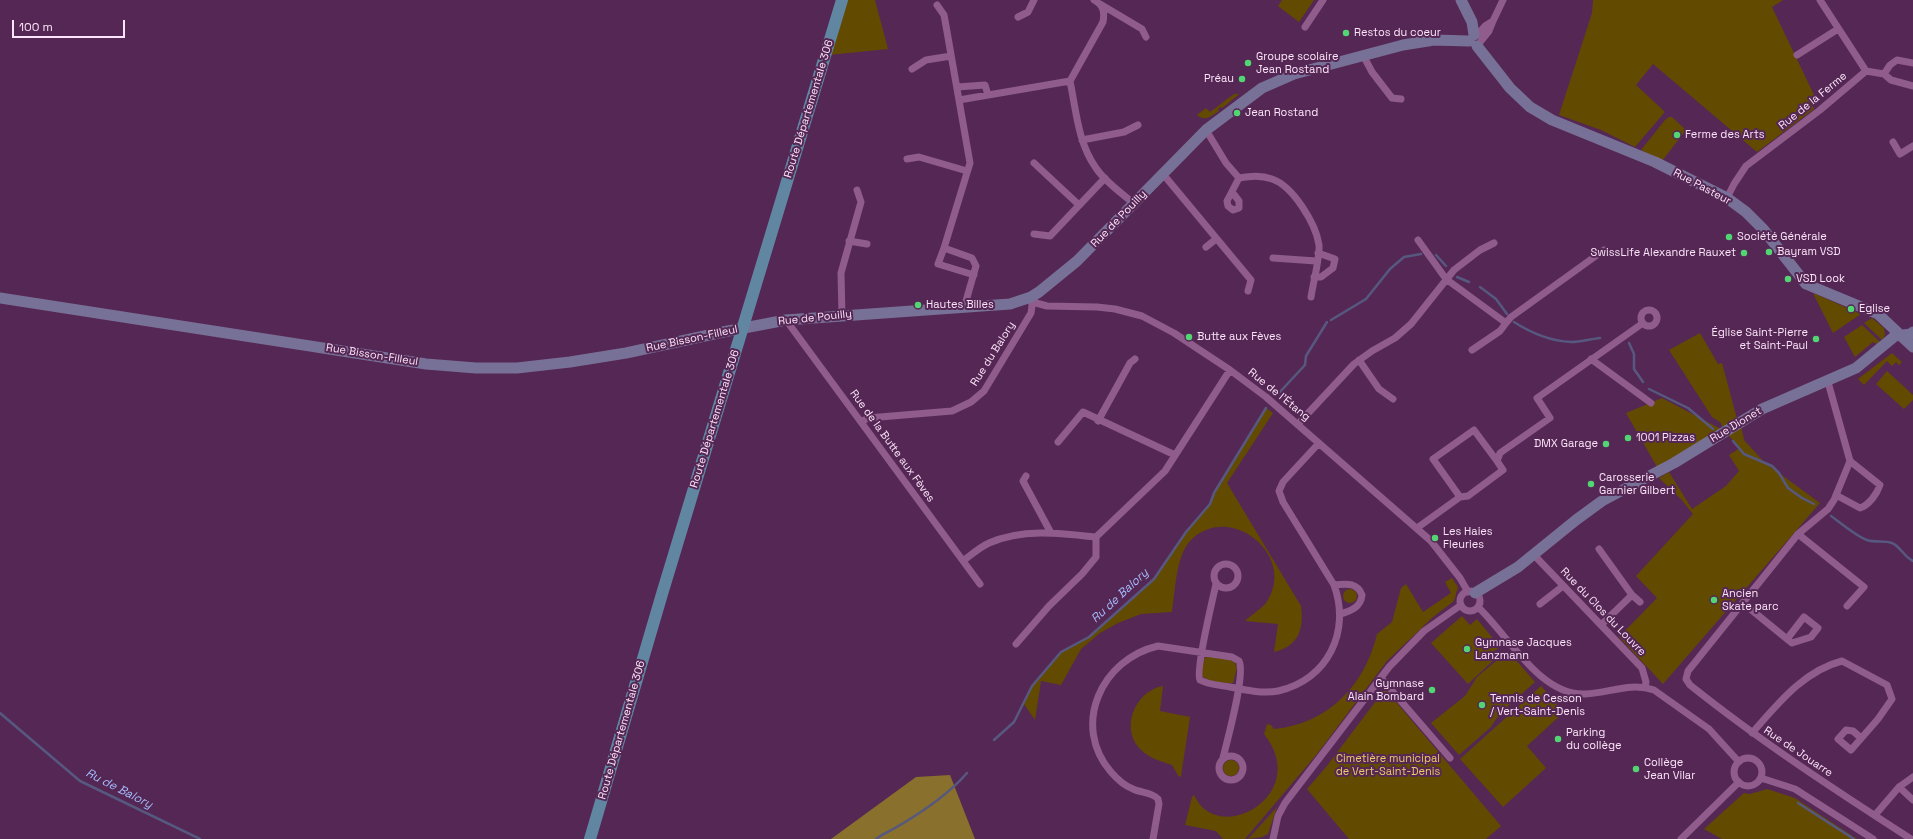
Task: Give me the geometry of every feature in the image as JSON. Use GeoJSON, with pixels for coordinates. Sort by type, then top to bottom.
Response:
{"type":"FeatureCollection","features":[{"type":"Feature","properties":{"kind":"main road","name":"Route Départementale 306"},"geometry":{"type":"LineString","coordinates":[[590,839],[662,594],[744,328],[842,0]]}},
{"type":"Feature","properties":{"kind":"street"},"geometry":{"type":"LineString","coordinates":[[1018,16],[1028,12],[1034,0]]}},
{"type":"Feature","properties":{"kind":"street"},"geometry":{"type":"LineString","coordinates":[[1304,27],[1324,0]]}},
{"type":"Feature","properties":{"kind":"street"},"geometry":{"type":"LineString","coordinates":[[1461,0],[1472,22],[1476,40],[1489,31],[1503,0]]}},
{"type":"Feature","properties":{"kind":"street"},"geometry":{"type":"LineString","coordinates":[[1820,0],[1866,71],[1884,74],[1891,80],[1913,86]]}},
{"type":"Feature","properties":{"kind":"street"},"geometry":{"type":"LineString","coordinates":[[1097,2],[1142,29],[1146,37]]}},
{"type":"Feature","properties":{"kind":"street"},"geometry":{"type":"LineString","coordinates":[[1097,2],[1105,13],[1103,22],[1070,80],[1082,140],[1096,169],[1134,204]]}},
{"type":"Feature","properties":{"kind":"street"},"geometry":{"type":"LineString","coordinates":[[937,5],[944,15],[970,163],[938,264],[974,275]]}},
{"type":"Feature","properties":{"kind":"street"},"geometry":{"type":"LineString","coordinates":[[1797,55],[1838,28]]}},
{"type":"Feature","properties":{"kind":"street","name":"Rue de Pouilly"},"geometry":{"type":"LineString","coordinates":[[744,328],[786,320],[1010,304],[1031,297],[1089,250],[1206,130],[1251,95],[1270,84],[1294,74],[1415,42],[1452,39],[1476,40]]}},
{"type":"Feature","properties":{"kind":"street","name":"Rue Pasteur"},"geometry":{"type":"LineString","coordinates":[[1476,40],[1510,88],[1530,107],[1552,120],[1655,162],[1727,198],[1746,212],[1763,228],[1806,284],[1878,314],[1913,347]]}},
{"type":"Feature","properties":{"kind":"street"},"geometry":{"type":"LineString","coordinates":[[1363,55],[1372,72],[1392,98],[1401,99]]}},
{"type":"Feature","properties":{"kind":"street"},"geometry":{"type":"LineString","coordinates":[[912,69],[926,60],[951,56]]}},
{"type":"Feature","properties":{"kind":"street"},"geometry":{"type":"LineString","coordinates":[[1884,74],[1890,65],[1897,60],[1913,63]]}},
{"type":"Feature","properties":{"kind":"street","name":"Rue de la Ferme"},"geometry":{"type":"LineString","coordinates":[[1727,198],[1746,166],[1820,110],[1866,71]]}},
{"type":"Feature","properties":{"kind":"street"},"geometry":{"type":"LineString","coordinates":[[959,100],[1070,80]]}},
{"type":"Feature","properties":{"kind":"street"},"geometry":{"type":"LineString","coordinates":[[957,87],[985,84],[988,95]]}},
{"type":"Feature","properties":{"kind":"street"},"geometry":{"type":"LineString","coordinates":[[1082,140],[1124,132],[1138,125]]}},
{"type":"Feature","properties":{"kind":"street"},"geometry":{"type":"LineString","coordinates":[[1206,130],[1226,163],[1239,178]]}},
{"type":"Feature","properties":{"kind":"street"},"geometry":{"type":"LineString","coordinates":[[1893,142],[1900,154],[1913,146]]}},
{"type":"Feature","properties":{"kind":"street"},"geometry":{"type":"LineString","coordinates":[[907,159],[919,157],[967,171]]}},
{"type":"Feature","properties":{"kind":"street"},"geometry":{"type":"LineString","coordinates":[[1034,163],[1078,205]]}},
{"type":"Feature","properties":{"kind":"street"},"geometry":{"type":"LineString","coordinates":[[1163,174],[1251,280],[1248,291]]}},
{"type":"Feature","properties":{"kind":"street"},"geometry":{"type":"LineString","coordinates":[[1239,178],[1255,175],[1274,179],[1293,195],[1312,224],[1319,245],[1311,297]]}},
{"type":"Feature","properties":{"kind":"street"},"geometry":{"type":"LineString","coordinates":[[1034,234],[1050,236],[1105,178]]}},
{"type":"Feature","properties":{"kind":"street"},"geometry":{"type":"LineString","coordinates":[[1232,192],[1239,178]]}},
{"type":"Feature","properties":{"kind":"street"},"geometry":{"type":"LineString","coordinates":[[842,315],[841,273],[861,202],[857,190]]}},
{"type":"Feature","properties":{"kind":"street"},"geometry":{"type":"LineString","coordinates":[[1206,247],[1216,239]]}},
{"type":"Feature","properties":{"kind":"street"},"geometry":{"type":"LineString","coordinates":[[1418,240],[1446,279],[1506,323]]}},
{"type":"Feature","properties":{"kind":"street"},"geometry":{"type":"LineString","coordinates":[[849,241],[867,244]]}},
{"type":"Feature","properties":{"kind":"street"},"geometry":{"type":"LineString","coordinates":[[1298,424],[1337,380],[1359,360],[1402,333],[1434,297],[1454,270],[1480,250],[1494,243]]}},
{"type":"Feature","properties":{"kind":"street"},"geometry":{"type":"LineString","coordinates":[[944,248],[972,258],[976,266],[964,308]]}},
{"type":"Feature","properties":{"kind":"street"},"geometry":{"type":"LineString","coordinates":[[1472,350],[1500,331],[1511,317],[1604,250]]}},
{"type":"Feature","properties":{"kind":"street"},"geometry":{"type":"LineString","coordinates":[[1314,276],[1320,277],[1333,268],[1335,260],[1318,254]]}},
{"type":"Feature","properties":{"kind":"street"},"geometry":{"type":"LineString","coordinates":[[1273,258],[1316,261]]}},
{"type":"Feature","properties":{"kind":"street","name":"Rue de l'Étang"},"geometry":{"type":"LineString","coordinates":[[1031,297],[1036,303],[1048,306],[1097,307],[1115,309],[1142,316],[1174,333],[1230,370],[1266,397],[1298,424],[1417,528],[1435,546],[1472,592]]}},
{"type":"Feature","properties":{"kind":"street","name":"Rue du Balory"},"geometry":{"type":"LineString","coordinates":[[860,422],[868,418],[952,411],[978,398],[984,391],[1031,313],[1031,297]]}},
{"type":"Feature","properties":{"kind":"street","name":"Rue Bisson-Filleul"},"geometry":{"type":"LineString","coordinates":[[0,298],[426,364],[476,368],[517,368],[570,362],[626,353],[744,328]]}},
{"type":"Feature","properties":{"kind":"street","name":"Rue de la Butte aux Fèves"},"geometry":{"type":"LineString","coordinates":[[786,320],[980,584]]}},
{"type":"Feature","properties":{"kind":"street"},"geometry":{"type":"LineString","coordinates":[[1497,461],[1500,454],[1550,418],[1537,398],[1643,322]]}},
{"type":"Feature","properties":{"kind":"street","name":"Rue Dionet"},"geometry":{"type":"LineString","coordinates":[[1472,592],[1518,567],[1602,501],[1674,463],[1762,409],[1828,382],[1856,368],[1895,336],[1902,336],[1913,332]]}},
{"type":"Feature","properties":{"kind":"street"},"geometry":{"type":"LineString","coordinates":[[1098,421],[1130,363],[1135,359]]}},
{"type":"Feature","properties":{"kind":"street"},"geometry":{"type":"LineString","coordinates":[[1591,359],[1651,403]]}},
{"type":"Feature","properties":{"kind":"street"},"geometry":{"type":"LineString","coordinates":[[1359,360],[1379,389],[1393,399]]}},
{"type":"Feature","properties":{"kind":"street"},"geometry":{"type":"LineString","coordinates":[[1016,644],[1049,606],[1096,557],[1096,537],[1165,471],[1230,370]]}},
{"type":"Feature","properties":{"kind":"street"},"geometry":{"type":"LineString","coordinates":[[1828,382],[1850,461],[1880,485],[1878,491],[1866,507],[1860,508],[1836,495]]}},
{"type":"Feature","properties":{"kind":"street"},"geometry":{"type":"LineString","coordinates":[[1058,442],[1083,412],[1098,421],[1175,455]]}},
{"type":"Feature","properties":{"kind":"street"},"geometry":{"type":"LineString","coordinates":[[1417,528],[1460,497],[1468,496],[1503,470],[1474,430],[1433,459],[1460,497]]}},
{"type":"Feature","properties":{"kind":"street"},"geometry":{"type":"LineString","coordinates":[[1216,584],[1202,652],[1199,679],[1202,682],[1238,689],[1266,692],[1278,691],[1307,679],[1316,672],[1333,650],[1337,639],[1340,614],[1339,600],[1334,585],[1283,502],[1279,491],[1283,482],[1319,443]]}},
{"type":"Feature","properties":{"kind":"street"},"geometry":{"type":"LineString","coordinates":[[1787,639],[1743,603],[1798,534],[1828,509],[1836,495],[1850,461]]}},
{"type":"Feature","properties":{"kind":"street"},"geometry":{"type":"LineString","coordinates":[[1026,476],[1023,481],[1051,533]]}},
{"type":"Feature","properties":{"kind":"street"},"geometry":{"type":"LineString","coordinates":[[963,561],[988,543],[1021,533],[1051,533],[1096,537]]}},
{"type":"Feature","properties":{"kind":"street"},"geometry":{"type":"LineString","coordinates":[[1798,534],[1864,587],[1847,606]]}},
{"type":"Feature","properties":{"kind":"street"},"geometry":{"type":"LineString","coordinates":[[1599,549],[1632,595],[1640,602]]}},
{"type":"Feature","properties":{"kind":"street","name":"Rue du Clos du Louvre"},"geometry":{"type":"LineString","coordinates":[[1534,555],[1642,668],[1646,682],[1645,687]]}},
{"type":"Feature","properties":{"kind":"street"},"geometry":{"type":"LineString","coordinates":[[1334,585],[1352,584],[1357,586],[1362,595],[1359,605],[1348,612],[1340,614]]}},
{"type":"Feature","properties":{"kind":"street"},"geometry":{"type":"LineString","coordinates":[[1540,604],[1563,586]]}},
{"type":"Feature","properties":{"kind":"street"},"geometry":{"type":"LineString","coordinates":[[1273,839],[1278,816],[1285,803],[1401,654],[1424,631],[1461,605],[1462,595],[1472,592],[1479,598],[1478,607],[1473,611],[1467,611],[1461,605]]}},
{"type":"Feature","properties":{"kind":"street"},"geometry":{"type":"LineString","coordinates":[[1601,625],[1632,595]]}},
{"type":"Feature","properties":{"kind":"street","name":"Rue de Jouarre"},"geometry":{"type":"LineString","coordinates":[[1743,603],[1688,671],[1686,679],[1690,685],[1752,733],[1814,777],[1911,839]]}},
{"type":"Feature","properties":{"kind":"street"},"geometry":{"type":"LineString","coordinates":[[1478,607],[1539,676],[1558,689],[1572,693],[1586,694],[1629,686],[1645,687],[1654,690],[1700,721],[1719,738],[1739,762]]}},
{"type":"Feature","properties":{"kind":"street"},"geometry":{"type":"LineString","coordinates":[[1153,839],[1159,804],[1158,799],[1152,795],[1132,789],[1121,781],[1103,761],[1094,736],[1094,708],[1097,696],[1107,678],[1127,658],[1148,648],[1167,646],[1232,657],[1240,661],[1241,667],[1238,689],[1223,758]]}},
{"type":"Feature","properties":{"kind":"street"},"geometry":{"type":"LineString","coordinates":[[1752,733],[1796,685],[1829,666],[1842,661],[1887,686],[1892,699],[1878,719],[1861,738]]}},
{"type":"Feature","properties":{"kind":"street"},"geometry":{"type":"LineString","coordinates":[[1381,678],[1450,758]]}},
{"type":"Feature","properties":{"kind":"street"},"geometry":{"type":"LineString","coordinates":[[1748,758],[1757,761],[1762,769],[1761,778],[1758,782],[1751,786],[1742,785],[1736,779],[1735,770],[1739,762],[1748,758]]}},
{"type":"Feature","properties":{"kind":"street"},"geometry":{"type":"LineString","coordinates":[[1875,815],[1900,787],[1913,777]]}},
{"type":"Feature","properties":{"kind":"street"},"geometry":{"type":"LineString","coordinates":[[1761,778],[1795,789],[1873,839]]}},
{"type":"Feature","properties":{"kind":"street"},"geometry":{"type":"LineString","coordinates":[[1681,839],[1739,782]]}},
{"type":"Feature","properties":{"kind":"street"},"geometry":{"type":"LineString","coordinates":[[1900,787],[1913,800]]}},
{"type":"Feature","properties":{"kind":"green space"},"geometry":{"type":"Polygon","coordinates":[[[847,0],[875,0],[888,49],[829,55],[847,0]]]}},
{"type":"Feature","properties":{"kind":"green space"},"geometry":{"type":"Polygon","coordinates":[[[1282,0],[1314,0],[1299,22],[1278,6],[1282,0]]]}},
{"type":"Feature","properties":{"kind":"green space"},"geometry":{"type":"Polygon","coordinates":[[[1593,0],[1783,0],[1772,7],[1814,95],[1812,104],[1814,109],[1757,152],[1653,64],[1636,85],[1664,111],[1664,113],[1635,147],[1601,130],[1559,115],[1592,13],[1593,0]]]}},
{"type":"Feature","properties":{"kind":"green space"},"geometry":{"type":"Polygon","coordinates":[[[1253,83],[1222,108],[1221,107],[1218,109],[1219,111],[1211,116],[1203,118],[1197,115],[1206,108],[1210,112],[1234,94],[1239,94],[1253,83]]]}},
{"type":"Feature","properties":{"kind":"green space"},"geometry":{"type":"Polygon","coordinates":[[[1669,117],[1672,117],[1686,130],[1662,161],[1641,150],[1669,117]]]}},
{"type":"Feature","properties":{"kind":"green space"},"geometry":{"type":"Polygon","coordinates":[[[1813,293],[1861,314],[1833,333],[1813,293]]]}},
{"type":"Feature","properties":{"kind":"green space"},"geometry":{"type":"Polygon","coordinates":[[[1872,318],[1884,328],[1885,335],[1882,340],[1864,323],[1872,318]]]}},
{"type":"Feature","properties":{"kind":"green space"},"geometry":{"type":"Polygon","coordinates":[[[1862,325],[1880,342],[1877,344],[1873,342],[1855,357],[1844,337],[1862,325]]]}},
{"type":"Feature","properties":{"kind":"green space"},"geometry":{"type":"Polygon","coordinates":[[[1700,333],[1718,364],[1722,363],[1737,419],[1723,428],[1720,422],[1712,417],[1669,350],[1700,333]]]}},
{"type":"Feature","properties":{"kind":"green space"},"geometry":{"type":"Polygon","coordinates":[[[1892,353],[1902,362],[1899,365],[1896,362],[1892,366],[1887,361],[1864,385],[1858,379],[1892,353]]]}},
{"type":"Feature","properties":{"kind":"green space"},"geometry":{"type":"Polygon","coordinates":[[[1887,371],[1913,395],[1913,400],[1904,409],[1876,384],[1887,371]]]}},
{"type":"Feature","properties":{"kind":"green space"},"geometry":{"type":"Polygon","coordinates":[[[1662,398],[1721,429],[1657,467],[1626,413],[1662,398]]]}},
{"type":"Feature","properties":{"kind":"green space"},"geometry":{"type":"Polygon","coordinates":[[[1266,408],[1273,413],[1227,483],[1301,606],[1302,622],[1298,635],[1294,641],[1289,646],[1274,652],[1278,624],[1245,621],[1266,603],[1274,585],[1273,567],[1266,551],[1255,539],[1239,530],[1223,527],[1206,530],[1190,541],[1185,548],[1179,565],[1172,612],[1141,614],[1118,623],[1100,633],[1081,649],[1061,685],[1041,681],[1035,720],[1024,704],[1032,686],[1061,652],[1089,637],[1154,579],[1186,532],[1210,504],[1214,493],[1266,408]]]}},
{"type":"Feature","properties":{"kind":"green space"},"geometry":{"type":"Polygon","coordinates":[[[1741,426],[1744,440],[1764,462],[1820,503],[1663,684],[1619,637],[1657,598],[1636,576],[1693,514],[1681,499],[1659,478],[1669,472],[1692,509],[1726,486],[1739,471],[1729,455],[1740,448],[1728,435],[1741,426]]]}},
{"type":"Feature","properties":{"kind":"green space"},"geometry":{"type":"Polygon","coordinates":[[[1452,578],[1458,587],[1454,601],[1433,617],[1387,661],[1317,754],[1245,839],[1223,839],[1216,831],[1185,825],[1192,797],[1194,795],[1203,808],[1213,814],[1224,817],[1246,813],[1265,800],[1272,790],[1276,780],[1278,767],[1274,750],[1264,734],[1267,724],[1271,725],[1274,729],[1293,726],[1311,719],[1327,710],[1341,699],[1363,670],[1371,653],[1377,634],[1392,622],[1401,588],[1406,584],[1423,612],[1451,593],[1445,582],[1452,578]]]}},
{"type":"Feature","properties":{"kind":"green space"},"geometry":{"type":"Polygon","coordinates":[[[1347,589],[1353,589],[1357,593],[1357,599],[1353,603],[1347,603],[1343,599],[1343,593],[1347,589]]]}},
{"type":"Feature","properties":{"kind":"green space","name":"Gymnase Jacques Lanzmann"},"geometry":{"type":"Polygon","coordinates":[[[1462,616],[1470,625],[1477,619],[1500,647],[1493,652],[1497,657],[1468,684],[1431,643],[1462,616]]]}},
{"type":"Feature","properties":{"kind":"green space","name":"Tennis de Cesson / Vert-Saint-Denis"},"geometry":{"type":"Polygon","coordinates":[[[1508,651],[1535,682],[1500,713],[1491,727],[1459,755],[1431,723],[1465,696],[1477,677],[1508,651]]]}},
{"type":"Feature","properties":{"kind":"green space"},"geometry":{"type":"Polygon","coordinates":[[[1208,656],[1229,659],[1235,663],[1237,668],[1233,683],[1211,681],[1201,675],[1204,659],[1208,656]]]}},
{"type":"Feature","properties":{"kind":"green space"},"geometry":{"type":"Polygon","coordinates":[[[1163,686],[1160,711],[1190,717],[1181,776],[1179,777],[1172,765],[1157,760],[1144,752],[1136,744],[1132,735],[1132,717],[1140,700],[1154,689],[1163,686]]]}},
{"type":"Feature","properties":{"kind":"green space"},"geometry":{"type":"Polygon","coordinates":[[[1541,686],[1564,712],[1527,746],[1546,768],[1503,807],[1460,759],[1541,686]]]}},
{"type":"Feature","properties":{"kind":"green space","name":"Cimetière municipal de Vert-Saint-Denis"},"geometry":{"type":"Polygon","coordinates":[[[1385,689],[1501,826],[1486,839],[1349,839],[1307,789],[1326,767],[1385,689]]]}},
{"type":"Feature","properties":{"kind":"green space"},"geometry":{"type":"Polygon","coordinates":[[[1231,760],[1238,765],[1239,768],[1234,775],[1231,776],[1224,771],[1223,768],[1228,761],[1231,760]]]}},
{"type":"Feature","properties":{"kind":"green space"},"geometry":{"type":"Polygon","coordinates":[[[1767,789],[1795,798],[1857,839],[1722,839],[1704,829],[1744,793],[1750,794],[1767,789]]]}},
{"type":"Feature","properties":{"kind":"green space"},"geometry":{"type":"Polygon","coordinates":[[[1277,807],[1268,834],[1262,837],[1248,839],[1277,807]]]}},
{"type":"Feature","properties":{"kind":"shaded area"},"geometry":{"type":"Polygon","coordinates":[[[950,775],[975,839],[831,839],[916,777],[950,775]]]}},
{"type":"Feature","properties":{"kind":"waterway","name":"Ru de Balory"},"geometry":{"type":"LineString","coordinates":[[1331,320],[1366,299],[1390,269],[1404,257],[1421,254]]}},
{"type":"Feature","properties":{"kind":"waterway","name":"Ru de Balory"},"geometry":{"type":"LineString","coordinates":[[1436,255],[1446,266]]}},
{"type":"Feature","properties":{"kind":"waterway","name":"Ru de Balory"},"geometry":{"type":"LineString","coordinates":[[1457,277],[1469,282]]}},
{"type":"Feature","properties":{"kind":"waterway","name":"Ru de Balory"},"geometry":{"type":"LineString","coordinates":[[1480,287],[1496,299],[1507,314]]}},
{"type":"Feature","properties":{"kind":"waterway","name":"Ru de Balory"},"geometry":{"type":"LineString","coordinates":[[1278,394],[1305,365],[1306,356],[1327,322]]}},
{"type":"Feature","properties":{"kind":"waterway","name":"Ru de Balory"},"geometry":{"type":"LineString","coordinates":[[1514,322],[1527,330],[1556,340],[1574,342],[1600,338]]}},
{"type":"Feature","properties":{"kind":"waterway","name":"Ru de Balory"},"geometry":{"type":"LineString","coordinates":[[1629,343],[1634,354],[1634,369],[1643,382]]}},
{"type":"Feature","properties":{"kind":"waterway","name":"Ru de Balory"},"geometry":{"type":"LineString","coordinates":[[1649,389],[1688,408],[1713,429]]}},
{"type":"Feature","properties":{"kind":"waterway","name":"Ru de Balory"},"geometry":{"type":"LineString","coordinates":[[994,740],[1014,722],[1032,686],[1061,652],[1089,637],[1154,579],[1186,532],[1210,504],[1214,493],[1266,408]]}},
{"type":"Feature","properties":{"kind":"waterway","name":"Ru de Balory"},"geometry":{"type":"LineString","coordinates":[[1733,441],[1744,454],[1772,466],[1779,473],[1788,488],[1814,504]]}},
{"type":"Feature","properties":{"kind":"waterway","name":"Ru de Balory"},"geometry":{"type":"LineString","coordinates":[[1831,516],[1867,540],[1895,544],[1907,557],[1913,561]]}},
{"type":"Feature","properties":{"kind":"waterway","name":"Ru de Balory"},"geometry":{"type":"LineString","coordinates":[[0,713],[80,781],[200,839]]}},
{"type":"Feature","properties":{"kind":"waterway","name":"Ru de Balory"},"geometry":{"type":"LineString","coordinates":[[876,839],[934,803],[960,781],[967,773]]}},
{"type":"Feature","properties":{"kind":"waterway"},"geometry":{"type":"LineString","coordinates":[[1798,803],[1854,839]]}},
{"type":"Feature","properties":{"kind":"place","name":"Restos du coeur"},"geometry":{"type":"Point","coordinates":[1346,33]}},
{"type":"Feature","properties":{"kind":"place","name":"Groupe scolaire Jean Rostand"},"geometry":{"type":"Point","coordinates":[1248,63]}},
{"type":"Feature","properties":{"kind":"place","name":"Préau"},"geometry":{"type":"Point","coordinates":[1242,79]}},
{"type":"Feature","properties":{"kind":"place","name":"Jean Rostand"},"geometry":{"type":"Point","coordinates":[1237,113]}},
{"type":"Feature","properties":{"kind":"place","name":"Ferme des Arts"},"geometry":{"type":"Point","coordinates":[1677,135]}},
{"type":"Feature","properties":{"kind":"place","name":"Société Générale"},"geometry":{"type":"Point","coordinates":[1729,237]}},
{"type":"Feature","properties":{"kind":"place","name":"Bayram VSD"},"geometry":{"type":"Point","coordinates":[1769,252]}},
{"type":"Feature","properties":{"kind":"place","name":"SwissLife Alexandre Rauxet"},"geometry":{"type":"Point","coordinates":[1744,253]}},
{"type":"Feature","properties":{"kind":"place","name":"VSD Look"},"geometry":{"type":"Point","coordinates":[1788,279]}},
{"type":"Feature","properties":{"kind":"place","name":"Hautes Billes"},"geometry":{"type":"Point","coordinates":[918,305]}},
{"type":"Feature","properties":{"kind":"place","name":"Eglise"},"geometry":{"type":"Point","coordinates":[1851,309]}},
{"type":"Feature","properties":{"kind":"place","name":"Butte aux Fèves"},"geometry":{"type":"Point","coordinates":[1189,337]}},
{"type":"Feature","properties":{"kind":"place","name":"Église Saint-Pierre et Saint-Paul"},"geometry":{"type":"Point","coordinates":[1816,339]}},
{"type":"Feature","properties":{"kind":"place","name":"1001 Pizzas"},"geometry":{"type":"Point","coordinates":[1628,438]}},
{"type":"Feature","properties":{"kind":"place","name":"DMX Garage"},"geometry":{"type":"Point","coordinates":[1606,444]}},
{"type":"Feature","properties":{"kind":"place","name":"Carosserie Garnier Gilbert"},"geometry":{"type":"Point","coordinates":[1591,484]}},
{"type":"Feature","properties":{"kind":"place","name":"Les Haies Fleuries"},"geometry":{"type":"Point","coordinates":[1435,538]}},
{"type":"Feature","properties":{"kind":"place","name":"Ancien Skate parc"},"geometry":{"type":"Point","coordinates":[1714,600]}},
{"type":"Feature","properties":{"kind":"place","name":"Gymnase Jacques Lanzmann"},"geometry":{"type":"Point","coordinates":[1467,649]}},
{"type":"Feature","properties":{"kind":"place","name":"Gymnase Alain Bombard"},"geometry":{"type":"Point","coordinates":[1432,690]}},
{"type":"Feature","properties":{"kind":"place","name":"Tennis de Cesson / Vert-Saint-Denis"},"geometry":{"type":"Point","coordinates":[1482,705]}},
{"type":"Feature","properties":{"kind":"place","name":"Parking du collège"},"geometry":{"type":"Point","coordinates":[1558,739]}},
{"type":"Feature","properties":{"kind":"place","name":"Collège Jean Vilar"},"geometry":{"type":"Point","coordinates":[1636,769]}}]}
